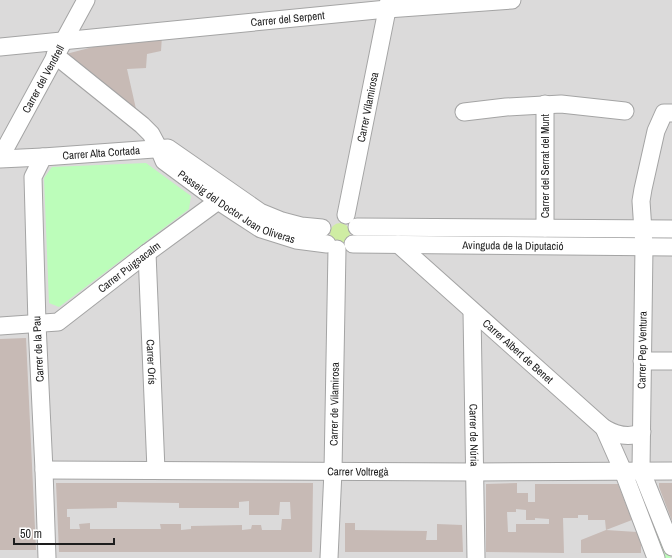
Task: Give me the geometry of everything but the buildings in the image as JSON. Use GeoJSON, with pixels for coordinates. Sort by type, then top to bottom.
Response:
{"type":"FeatureCollection","features":[{"type":"Feature","properties":{"kind":"street","name":"Carrer del Vendrell"},"geometry":{"type":"LineString","coordinates":[[0,158],[86,0]]}},
{"type":"Feature","properties":{"kind":"street","name":"Carrer del Serpent"},"geometry":{"type":"LineString","coordinates":[[0,47],[60,48],[388,5],[512,0]]}},
{"type":"Feature","properties":{"kind":"street","name":"Carrer Vilamirosa"},"geometry":{"type":"LineString","coordinates":[[346,215],[388,5]]}},
{"type":"Feature","properties":{"kind":"street","name":"Passeig del Doctor Joan Oliveras"},"geometry":{"type":"LineString","coordinates":[[60,48],[151,134],[164,161],[218,202],[261,229],[296,240],[332,247]]}},
{"type":"Feature","properties":{"kind":"street","name":"Carrer del Serrat del Munt"},"geometry":{"type":"LineString","coordinates":[[464,112],[545,104],[561,104],[624,111]]}},
{"type":"Feature","properties":{"kind":"street","name":"Carrer del Serrat del Munt"},"geometry":{"type":"LineString","coordinates":[[545,104],[545,228]]}},
{"type":"Feature","properties":{"kind":"street","name":"Carrer Pep Ventura"},"geometry":{"type":"LineString","coordinates":[[641,470],[644,246],[642,229],[643,189],[664,131],[664,113],[672,113]]}},
{"type":"Feature","properties":{"kind":"street","name":"Passeig del Doctor Joan Oliveras"},"geometry":{"type":"LineString","coordinates":[[159,149],[168,148],[260,212],[282,221],[301,226],[322,228]]}},
{"type":"Feature","properties":{"kind":"street","name":"Carrer Alta Cortada"},"geometry":{"type":"LineString","coordinates":[[0,158],[43,157],[159,149]]}},
{"type":"Feature","properties":{"kind":"street"},"geometry":{"type":"LineString","coordinates":[[0,158],[33,177],[43,157]]}},
{"type":"Feature","properties":{"kind":"street","name":"Carrer de la Pau"},"geometry":{"type":"LineString","coordinates":[[33,177],[37,324],[47,558]]}},
{"type":"Feature","properties":{"kind":"street","name":"Carrer Puigsacalm"},"geometry":{"type":"LineString","coordinates":[[0,326],[58,322],[147,253],[218,202]]}},
{"type":"Feature","properties":{"kind":"street"},"geometry":{"type":"LineString","coordinates":[[340,214],[346,215],[355,222],[357,227],[356,239],[353,244],[343,249],[332,247],[324,239],[322,234],[322,228],[325,222],[329,218],[340,214]]}},
{"type":"Feature","properties":{"kind":"street","name":"Avinguda de la Diputació"},"geometry":{"type":"LineString","coordinates":[[357,227],[672,229]]}},
{"type":"Feature","properties":{"kind":"street","name":"Avinguda de la Diputació"},"geometry":{"type":"LineString","coordinates":[[353,244],[672,247]]}},
{"type":"Feature","properties":{"kind":"street","name":"Carrer Albert de Benet"},"geometry":{"type":"LineString","coordinates":[[398,244],[604,428],[623,471],[656,558]]}},
{"type":"Feature","properties":{"kind":"street","name":"Carrer de Vilamirosa"},"geometry":{"type":"LineString","coordinates":[[329,558],[333,471],[332,247]]}},
{"type":"Feature","properties":{"kind":"street","name":"Carrer Orís"},"geometry":{"type":"LineString","coordinates":[[147,253],[156,470]]}},
{"type":"Feature","properties":{"kind":"street","name":"Carrer de Núria"},"geometry":{"type":"LineString","coordinates":[[472,311],[476,558]]}},
{"type":"Feature","properties":{"kind":"street"},"geometry":{"type":"LineString","coordinates":[[642,361],[672,362]]}},
{"type":"Feature","properties":{"kind":"street"},"geometry":{"type":"LineString","coordinates":[[604,428],[621,436],[636,436],[642,432]]}},
{"type":"Feature","properties":{"kind":"street","name":"Carrer Voltregà"},"geometry":{"type":"LineString","coordinates":[[44,470],[474,472],[672,471]]}},
{"type":"Feature","properties":{"kind":"street"},"geometry":{"type":"LineString","coordinates":[[641,470],[672,547]]}},
{"type":"Feature","properties":{"kind":"shaded area"},"geometry":{"type":"Polygon","coordinates":[[[0,0],[672,0],[672,558],[0,558],[0,0]]]}},
{"type":"Feature","properties":{"kind":"green space"},"geometry":{"type":"Polygon","coordinates":[[[146,163],[191,196],[189,209],[59,307],[49,303],[44,178],[52,167],[146,163]]]}},
{"type":"Feature","properties":{"kind":"green space"},"geometry":{"type":"Polygon","coordinates":[[[340,223],[347,226],[350,233],[347,240],[340,243],[333,240],[330,233],[333,226],[340,223]]]}},
{"type":"Feature","properties":{"kind":"green space"},"geometry":{"type":"Polygon","coordinates":[[[633,480],[639,481],[671,558],[662,558],[633,480]]]}}]}
